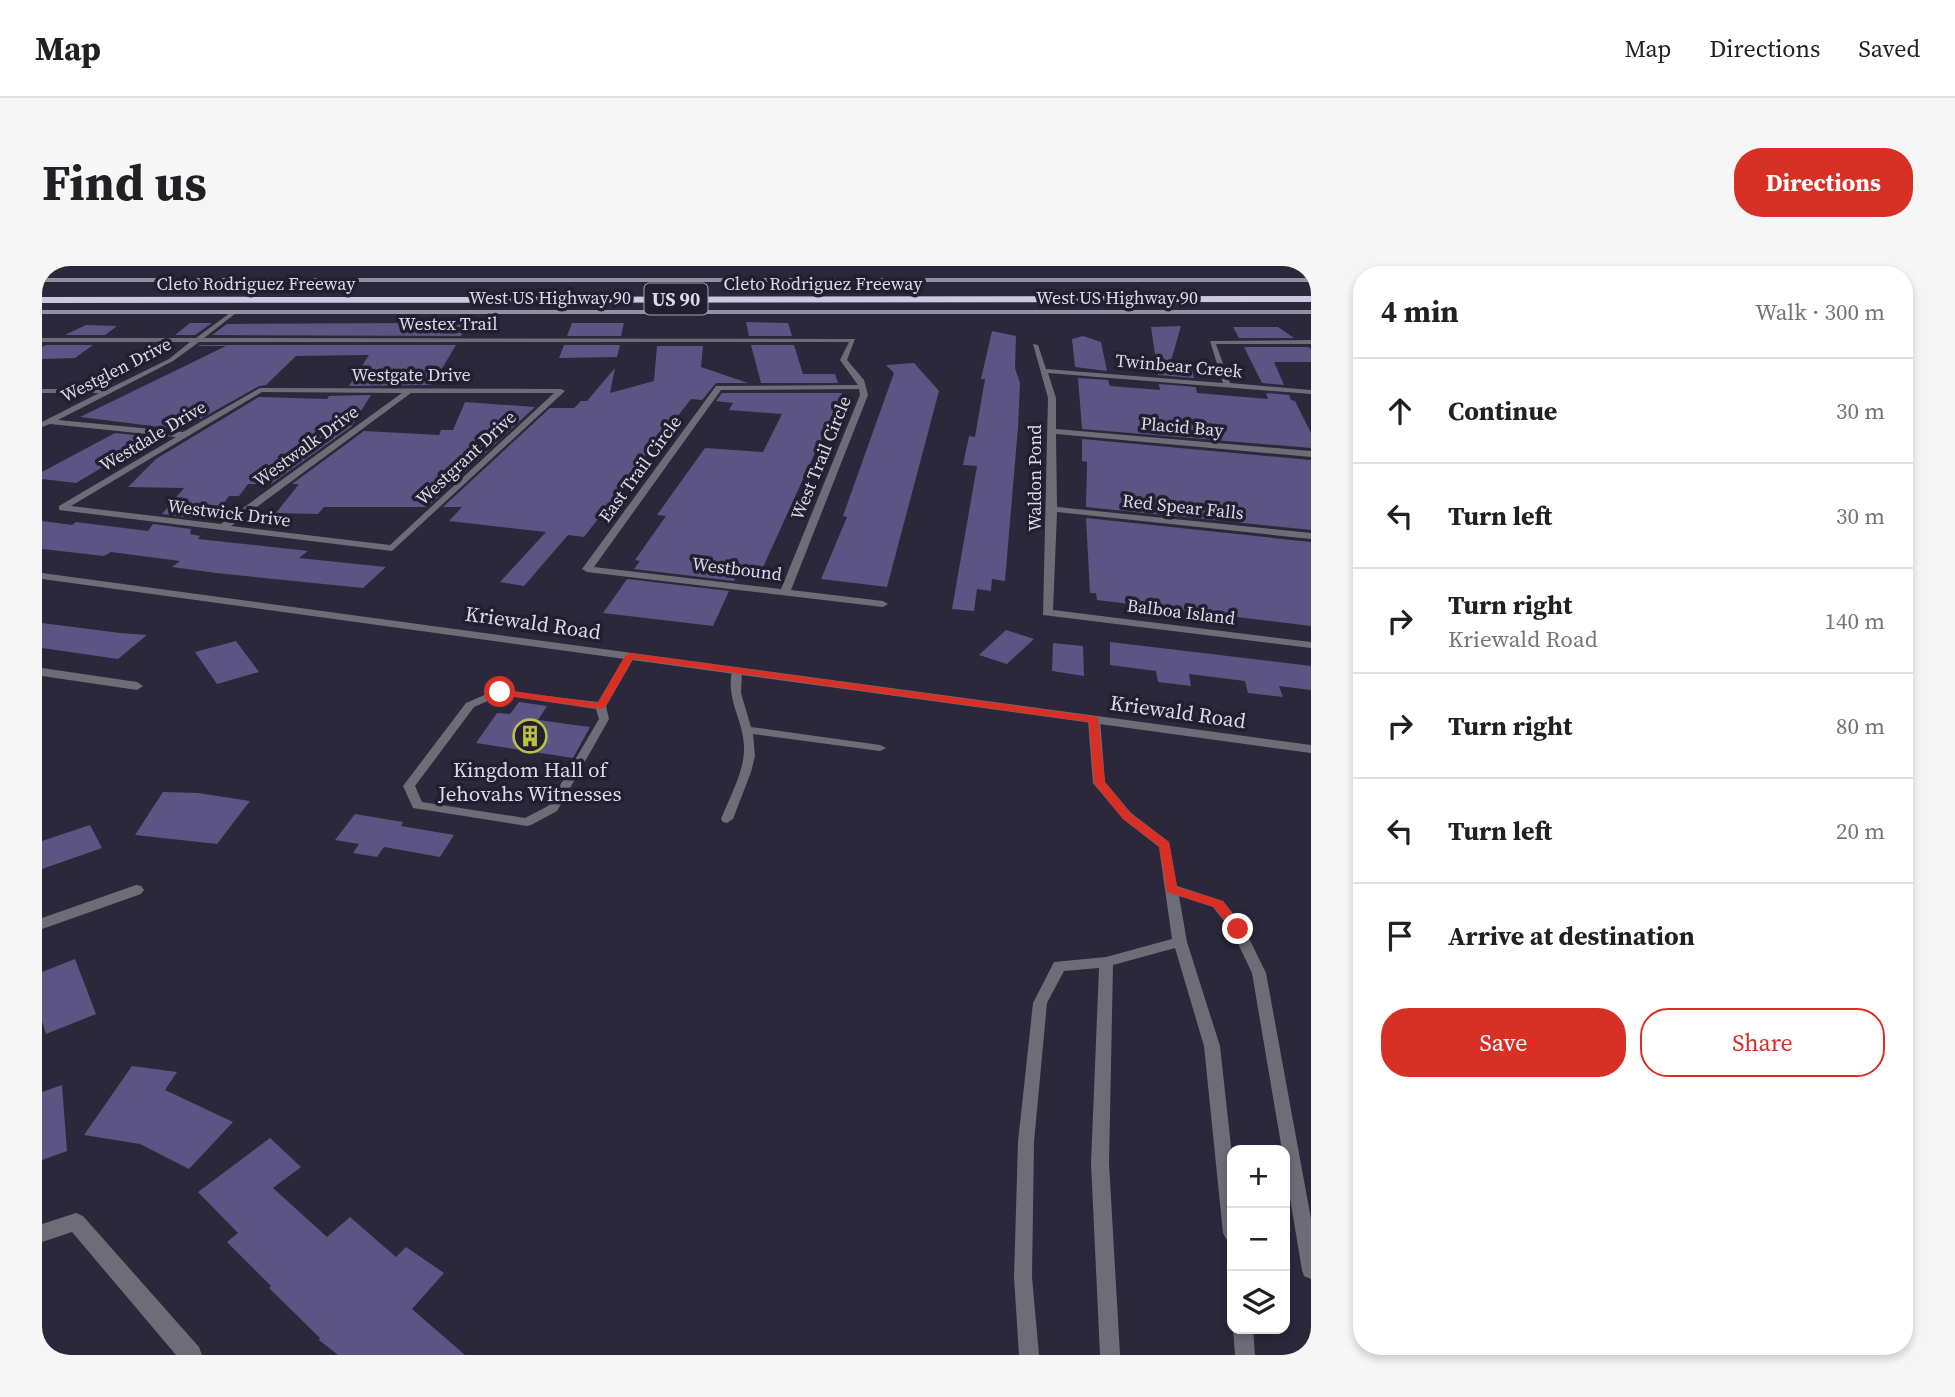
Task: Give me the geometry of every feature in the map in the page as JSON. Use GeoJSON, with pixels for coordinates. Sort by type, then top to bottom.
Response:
{"type":"FeatureCollection","features":[{"type":"Feature","properties":{"kind":"highway","name":"Cleto Rodriguez Freeway"},"geometry":{"type":"LineString","coordinates":[[42,289],[1311,289]]}},
{"type":"Feature","properties":{"kind":"highway","name":"Cleto Rodriguez Freeway"},"geometry":{"type":"LineString","coordinates":[[42,300],[1311,299]]}},
{"type":"Feature","properties":{"kind":"main road","name":"West US Highway 90"},"geometry":{"type":"LineString","coordinates":[[42,280],[1311,280]]}},
{"type":"Feature","properties":{"kind":"main road","name":"West US Highway 90"},"geometry":{"type":"LineString","coordinates":[[42,312],[1311,312]]}},
{"type":"Feature","properties":{"kind":"street","name":"Westglen Drive"},"geometry":{"type":"LineString","coordinates":[[46,423],[171,360],[233,312]]}},
{"type":"Feature","properties":{"kind":"street","name":"Westex Trail"},"geometry":{"type":"LineString","coordinates":[[42,340],[853,340]]}},
{"type":"Feature","properties":{"kind":"street","name":"West Trail Circle"},"geometry":{"type":"LineString","coordinates":[[785,592],[864,395],[863,387],[843,360],[853,340]]}},
{"type":"Feature","properties":{"kind":"street"},"geometry":{"type":"LineString","coordinates":[[1227,385],[1212,342],[1311,342]]}},
{"type":"Feature","properties":{"kind":"street","name":"Waldon Pond"},"geometry":{"type":"LineString","coordinates":[[1035,345],[1052,398],[1052,509],[1047,613]]}},
{"type":"Feature","properties":{"kind":"street","name":"Twinbear Creek"},"geometry":{"type":"LineString","coordinates":[[1044,371],[1311,392]]}},
{"type":"Feature","properties":{"kind":"street","name":"East Trail Circle"},"geometry":{"type":"LineString","coordinates":[[587,569],[719,388],[863,387]]}},
{"type":"Feature","properties":{"kind":"street","name":"Westgate Drive"},"geometry":{"type":"LineString","coordinates":[[261,390],[561,391]]}},
{"type":"Feature","properties":{"kind":"street","name":"Westdale Drive"},"geometry":{"type":"LineString","coordinates":[[62,508],[261,390]]}},
{"type":"Feature","properties":{"kind":"street"},"geometry":{"type":"LineString","coordinates":[[42,391],[111,391]]}},
{"type":"Feature","properties":{"kind":"street","name":"Westwalk Drive"},"geometry":{"type":"LineString","coordinates":[[222,528],[409,391]]}},
{"type":"Feature","properties":{"kind":"street","name":"Westgrant Drive"},"geometry":{"type":"LineString","coordinates":[[392,548],[561,391]]}},
{"type":"Feature","properties":{"kind":"street"},"geometry":{"type":"LineString","coordinates":[[46,423],[184,435]]}},
{"type":"Feature","properties":{"kind":"street","name":"Placid Bay"},"geometry":{"type":"LineString","coordinates":[[1051,431],[1311,454]]}},
{"type":"Feature","properties":{"kind":"street","name":"Westwick Drive"},"geometry":{"type":"LineString","coordinates":[[62,508],[392,548]]}},
{"type":"Feature","properties":{"kind":"street","name":"Red Spear Falls"},"geometry":{"type":"LineString","coordinates":[[1052,509],[1311,536]]}},
{"type":"Feature","properties":{"kind":"street","name":"Westbound"},"geometry":{"type":"LineString","coordinates":[[587,569],[883,604]]}},
{"type":"Feature","properties":{"kind":"street","name":"Kriewald Road"},"geometry":{"type":"LineString","coordinates":[[42,576],[1311,749]]}},
{"type":"Feature","properties":{"kind":"street","name":"Balboa Island"},"geometry":{"type":"LineString","coordinates":[[1047,613],[1311,645]]}},
{"type":"Feature","properties":{"kind":"street"},"geometry":{"type":"LineString","coordinates":[[42,672],[137,686]]}},
{"type":"Feature","properties":{"kind":"street"},"geometry":{"type":"LineString","coordinates":[[42,924],[136,890]]}},
{"type":"Feature","properties":{"kind":"street"},"geometry":{"type":"LineString","coordinates":[[42,1233],[76,1223],[191,1355]]}},
{"type":"Feature","properties":{"kind":"lane"},"geometry":{"type":"LineString","coordinates":[[601,706],[500,692],[470,705],[410,786],[417,804],[527,822],[553,808],[604,719],[601,706],[630,656]]}},
{"type":"Feature","properties":{"kind":"lane"},"geometry":{"type":"LineString","coordinates":[[727,819],[750,755],[746,730],[732,685],[737,671]]}},
{"type":"Feature","properties":{"kind":"lane"},"geometry":{"type":"LineString","coordinates":[[1094,720],[1099,783],[1127,816],[1165,845],[1180,942],[1212,1046],[1229,1208]]}},
{"type":"Feature","properties":{"kind":"lane"},"geometry":{"type":"LineString","coordinates":[[746,730],[880,748]]}},
{"type":"Feature","properties":{"kind":"lane"},"geometry":{"type":"LineString","coordinates":[[1171,890],[1218,904],[1238,929],[1259,974],[1311,1270]]}},
{"type":"Feature","properties":{"kind":"lane"},"geometry":{"type":"LineString","coordinates":[[1029,1355],[1023,1277],[1026,1142],[1040,1003],[1059,966],[1106,962],[1180,942]]}},
{"type":"Feature","properties":{"kind":"lane"},"geometry":{"type":"LineString","coordinates":[[1106,962],[1100,1163],[1110,1355]]}},
{"type":"Feature","properties":{"kind":"lane"},"geometry":{"type":"LineString","coordinates":[[1243,1334],[1245,1355]]}},
{"type":"Feature","properties":{"kind":"building"},"geometry":{"type":"Polygon","coordinates":[[[746,322],[788,323],[792,336],[749,336],[746,322]]]}},
{"type":"Feature","properties":{"kind":"building"},"geometry":{"type":"Polygon","coordinates":[[[190,323],[212,323],[195,335],[175,335],[190,323]]]}},
{"type":"Feature","properties":{"kind":"building"},"geometry":{"type":"Polygon","coordinates":[[[572,323],[624,323],[621,336],[567,336],[572,323]]]}},
{"type":"Feature","properties":{"kind":"building"},"geometry":{"type":"Polygon","coordinates":[[[227,324],[468,324],[461,336],[212,335],[227,324]]]}},
{"type":"Feature","properties":{"kind":"building"},"geometry":{"type":"Polygon","coordinates":[[[86,325],[117,326],[105,335],[65,335],[86,325]]]}},
{"type":"Feature","properties":{"kind":"building"},"geometry":{"type":"Polygon","coordinates":[[[1181,326],[1169,368],[1192,370],[1194,378],[1158,375],[1151,327],[1181,326]]]}},
{"type":"Feature","properties":{"kind":"building"},"geometry":{"type":"Polygon","coordinates":[[[1233,327],[1278,327],[1294,338],[1239,338],[1233,327]]]}},
{"type":"Feature","properties":{"kind":"building"},"geometry":{"type":"Polygon","coordinates":[[[992,331],[1016,336],[1015,368],[1020,383],[1005,581],[992,579],[991,591],[977,589],[974,611],[952,609],[977,466],[963,465],[969,436],[975,437],[985,379],[981,379],[992,331]]]}},
{"type":"Feature","properties":{"kind":"building"},"geometry":{"type":"Polygon","coordinates":[[[1083,336],[1101,342],[1107,371],[1075,367],[1072,339],[1083,336]]]}},
{"type":"Feature","properties":{"kind":"building"},"geometry":{"type":"Polygon","coordinates":[[[93,345],[75,358],[42,359],[42,347],[93,345]]]}},
{"type":"Feature","properties":{"kind":"building"},"geometry":{"type":"Polygon","coordinates":[[[456,345],[432,385],[349,386],[369,355],[296,356],[266,385],[259,386],[186,427],[201,412],[199,410],[168,428],[80,417],[226,346],[198,346],[456,345]]]}},
{"type":"Feature","properties":{"kind":"building"},"geometry":{"type":"Polygon","coordinates":[[[564,345],[620,345],[617,357],[559,358],[564,345]]]}},
{"type":"Feature","properties":{"kind":"building"},"geometry":{"type":"Polygon","coordinates":[[[751,345],[794,345],[803,374],[835,374],[838,383],[761,383],[751,345]]]}},
{"type":"Feature","properties":{"kind":"building"},"geometry":{"type":"Polygon","coordinates":[[[657,346],[703,346],[701,367],[748,383],[716,383],[702,400],[691,399],[584,537],[568,535],[524,586],[500,582],[546,532],[449,521],[462,507],[443,507],[550,408],[574,408],[581,401],[587,401],[615,368],[610,393],[654,381],[657,346]]]}},
{"type":"Feature","properties":{"kind":"building"},"geometry":{"type":"Polygon","coordinates":[[[1244,347],[1308,347],[1311,349],[1311,362],[1274,362],[1284,385],[1262,383],[1244,347]]]}},
{"type":"Feature","properties":{"kind":"building"},"geometry":{"type":"Polygon","coordinates":[[[914,363],[939,391],[887,587],[821,579],[847,517],[843,516],[894,373],[886,365],[914,363]]]}},
{"type":"Feature","properties":{"kind":"building"},"geometry":{"type":"Polygon","coordinates":[[[1078,378],[1108,380],[1110,386],[1160,390],[1159,384],[1196,387],[1197,393],[1268,399],[1266,393],[1289,395],[1291,400],[1295,401],[1311,433],[1311,448],[1082,429],[1078,378]]]}},
{"type":"Feature","properties":{"kind":"building"},"geometry":{"type":"Polygon","coordinates":[[[722,393],[842,393],[760,574],[738,571],[734,581],[634,569],[640,561],[635,560],[666,516],[657,515],[705,448],[763,452],[782,414],[729,410],[733,403],[716,401],[722,393]]]}},
{"type":"Feature","properties":{"kind":"building"},"geometry":{"type":"Polygon","coordinates":[[[371,395],[351,427],[271,484],[248,484],[239,496],[229,496],[218,511],[192,510],[192,518],[162,514],[184,488],[128,487],[156,459],[259,397],[327,399],[329,396],[371,395]]]}},
{"type":"Feature","properties":{"kind":"building"},"geometry":{"type":"Polygon","coordinates":[[[465,402],[535,407],[427,507],[324,507],[318,514],[276,513],[299,484],[292,484],[364,431],[439,435],[441,430],[453,430],[465,402]]]}},
{"type":"Feature","properties":{"kind":"building"},"geometry":{"type":"Polygon","coordinates":[[[115,433],[153,437],[76,483],[42,479],[42,472],[115,433]]]}},
{"type":"Feature","properties":{"kind":"building"},"geometry":{"type":"Polygon","coordinates":[[[1082,439],[1311,460],[1311,530],[1086,507],[1087,462],[1082,461],[1082,439]]]}},
{"type":"Feature","properties":{"kind":"building"},"geometry":{"type":"Polygon","coordinates":[[[1086,518],[1311,542],[1311,626],[1097,600],[1096,593],[1090,593],[1086,518]]]}},
{"type":"Feature","properties":{"kind":"building"},"geometry":{"type":"Polygon","coordinates":[[[42,521],[72,525],[76,522],[148,531],[153,524],[191,529],[190,534],[200,536],[198,539],[308,551],[299,558],[386,567],[363,588],[216,573],[172,567],[180,561],[111,552],[104,556],[42,549],[42,521]]]}},
{"type":"Feature","properties":{"kind":"building"},"geometry":{"type":"Polygon","coordinates":[[[627,579],[729,591],[713,626],[603,613],[627,579]]]}},
{"type":"Feature","properties":{"kind":"building"},"geometry":{"type":"Polygon","coordinates":[[[42,623],[147,635],[118,659],[42,648],[42,623]]]}},
{"type":"Feature","properties":{"kind":"building"},"geometry":{"type":"Polygon","coordinates":[[[1006,630],[1034,639],[1007,664],[979,655],[1006,630]]]}},
{"type":"Feature","properties":{"kind":"building"},"geometry":{"type":"Polygon","coordinates":[[[236,641],[259,672],[217,684],[195,652],[236,641]]]}},
{"type":"Feature","properties":{"kind":"building"},"geometry":{"type":"Polygon","coordinates":[[[1110,642],[1311,666],[1311,690],[1279,686],[1283,697],[1248,693],[1245,681],[1189,674],[1191,686],[1158,682],[1156,671],[1110,665],[1110,642]]]}},
{"type":"Feature","properties":{"kind":"building"},"geometry":{"type":"Polygon","coordinates":[[[1053,643],[1083,646],[1084,676],[1052,671],[1053,643]]]}},
{"type":"Feature","properties":{"kind":"building","name":"Kingdom Hall of Jehovahs Witnesses"},"geometry":{"type":"Polygon","coordinates":[[[519,702],[547,706],[538,720],[590,727],[573,758],[476,743],[497,713],[510,714],[519,702]]]}},
{"type":"Feature","properties":{"kind":"building"},"geometry":{"type":"Polygon","coordinates":[[[163,792],[198,793],[250,801],[217,844],[135,835],[163,792]]]}},
{"type":"Feature","properties":{"kind":"building"},"geometry":{"type":"Polygon","coordinates":[[[355,814],[403,822],[401,826],[454,835],[440,857],[384,847],[377,857],[353,853],[359,844],[335,840],[355,814]]]}},
{"type":"Feature","properties":{"kind":"building"},"geometry":{"type":"Polygon","coordinates":[[[90,825],[102,848],[42,869],[42,841],[90,825]]]}},
{"type":"Feature","properties":{"kind":"building"},"geometry":{"type":"Polygon","coordinates":[[[75,959],[96,1014],[46,1034],[42,1021],[42,972],[75,959]]]}},
{"type":"Feature","properties":{"kind":"building"},"geometry":{"type":"Polygon","coordinates":[[[132,1066],[177,1072],[165,1090],[233,1122],[189,1169],[140,1144],[84,1135],[132,1066]]]}},
{"type":"Feature","properties":{"kind":"building"},"geometry":{"type":"Polygon","coordinates":[[[62,1085],[67,1151],[42,1160],[42,1092],[62,1085]]]}},
{"type":"Feature","properties":{"kind":"building"},"geometry":{"type":"Polygon","coordinates":[[[270,1138],[301,1167],[273,1188],[327,1237],[350,1217],[396,1257],[406,1247],[444,1273],[412,1309],[465,1355],[338,1355],[319,1340],[227,1242],[238,1233],[198,1192],[270,1138]]]}},
{"type":"Feature","properties":{"kind":"place","name":"Kingdom Hall of Jehovahs Witnesses"},"geometry":{"type":"Point","coordinates":[530,736]}},
{"type":"Feature","properties":{"kind":"route"},"geometry":{"type":"LineString","coordinates":[[500,692],[601,706],[630,656],[1094,720],[1099,783],[1127,816],[1165,845],[1171,890],[1218,904],[1238,929]]}}]}
